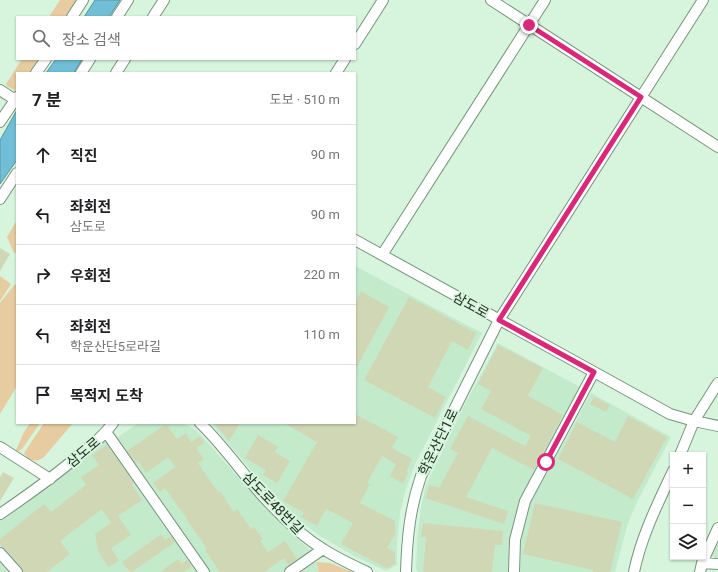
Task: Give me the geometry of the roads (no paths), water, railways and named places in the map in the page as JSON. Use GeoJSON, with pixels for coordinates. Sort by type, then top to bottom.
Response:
{"type":"FeatureCollection","features":[{"type":"Feature","properties":{"kind":"street"},"geometry":{"type":"LineString","coordinates":[[73,16],[83,0]]}},
{"type":"Feature","properties":{"kind":"street"},"geometry":{"type":"LineString","coordinates":[[118,16],[128,0]]}},
{"type":"Feature","properties":{"kind":"street"},"geometry":{"type":"LineString","coordinates":[[153,16],[164,0]]}},
{"type":"Feature","properties":{"kind":"street"},"geometry":{"type":"LineString","coordinates":[[356,42],[383,0]]}},
{"type":"Feature","properties":{"kind":"street"},"geometry":{"type":"LineString","coordinates":[[491,0],[718,147]]}},
{"type":"Feature","properties":{"kind":"street"},"geometry":{"type":"LineString","coordinates":[[382,255],[545,0]]}},
{"type":"Feature","properties":{"kind":"street","name":"학운산단1로"},"geometry":{"type":"LineString","coordinates":[[406,572],[409,522],[415,492],[421,476],[499,320],[703,0]]}},
{"type":"Feature","properties":{"kind":"street"},"geometry":{"type":"LineString","coordinates":[[37,72],[45,60]]}},
{"type":"Feature","properties":{"kind":"street"},"geometry":{"type":"LineString","coordinates":[[82,72],[89,60]]}},
{"type":"Feature","properties":{"kind":"street"},"geometry":{"type":"LineString","coordinates":[[117,72],[124,60]]}},
{"type":"Feature","properties":{"kind":"street"},"geometry":{"type":"LineString","coordinates":[[337,72],[345,60]]}},
{"type":"Feature","properties":{"kind":"street"},"geometry":{"type":"LineString","coordinates":[[0,90],[16,99],[0,122]]}},
{"type":"Feature","properties":{"kind":"street"},"geometry":{"type":"LineString","coordinates":[[0,199],[16,175]]}},
{"type":"Feature","properties":{"kind":"street","name":"삼도로"},"geometry":{"type":"LineString","coordinates":[[356,241],[670,414],[718,426]]}},
{"type":"Feature","properties":{"kind":"street"},"geometry":{"type":"LineString","coordinates":[[514,572],[515,540],[525,501],[594,372]]}},
{"type":"Feature","properties":{"kind":"street"},"geometry":{"type":"LineString","coordinates":[[681,452],[694,421],[717,389]]}},
{"type":"Feature","properties":{"kind":"street","name":"삼도로"},"geometry":{"type":"LineString","coordinates":[[0,514],[50,479],[106,432],[112,424]]}},
{"type":"Feature","properties":{"kind":"street","name":"삼도로48번길"},"geometry":{"type":"LineString","coordinates":[[201,424],[220,443],[260,493],[296,528],[323,549],[367,572]]}},
{"type":"Feature","properties":{"kind":"street"},"geometry":{"type":"LineString","coordinates":[[106,432],[204,572]]}},
{"type":"Feature","properties":{"kind":"street"},"geometry":{"type":"LineString","coordinates":[[0,447],[50,479]]}},
{"type":"Feature","properties":{"kind":"street"},"geometry":{"type":"LineString","coordinates":[[634,572],[643,540],[670,478]]}},
{"type":"Feature","properties":{"kind":"street"},"geometry":{"type":"LineString","coordinates":[[701,568],[718,528]]}},
{"type":"Feature","properties":{"kind":"street"},"geometry":{"type":"LineString","coordinates":[[290,572],[323,549]]}},
{"type":"Feature","properties":{"kind":"street"},"geometry":{"type":"LineString","coordinates":[[0,553],[17,572]]}},
{"type":"Feature","properties":{"kind":"street"},"geometry":{"type":"LineString","coordinates":[[701,568],[718,564]]}},
{"type":"Feature","properties":{"kind":"water"},"geometry":{"type":"Polygon","coordinates":[[[95,0],[120,0],[110,16],[85,16],[95,0]]]}},
{"type":"Feature","properties":{"kind":"water"},"geometry":{"type":"Polygon","coordinates":[[[55,60],[81,60],[75,72],[47,72],[55,60]]]}},
{"type":"Feature","properties":{"kind":"water"},"geometry":{"type":"Polygon","coordinates":[[[16,112],[16,161],[0,184],[0,140],[16,112]]]}}]}
